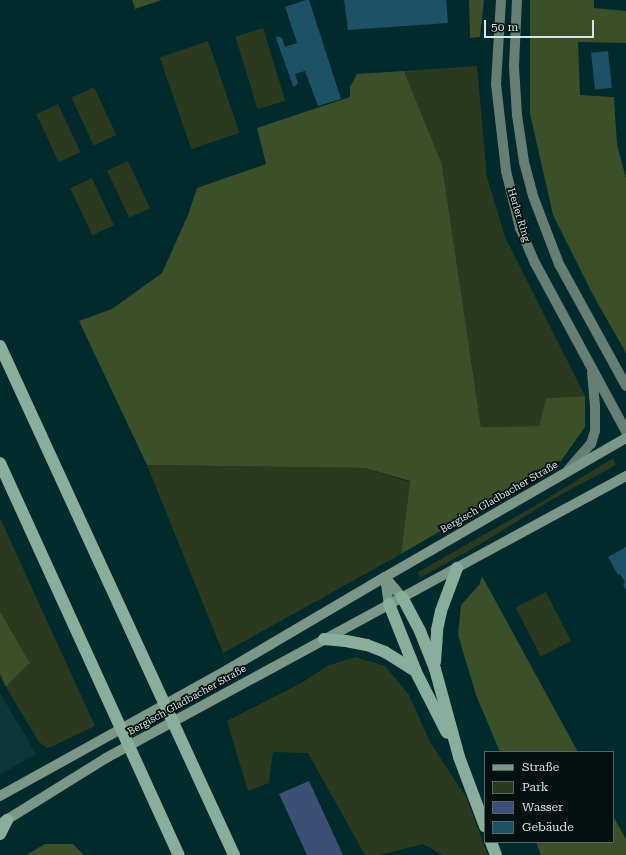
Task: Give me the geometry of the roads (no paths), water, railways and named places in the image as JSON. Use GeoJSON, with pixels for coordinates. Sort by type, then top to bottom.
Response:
{"type":"FeatureCollection","features":[{"type":"Feature","properties":{"kind":"highway"},"geometry":{"type":"LineString","coordinates":[[0,346],[234,855]]}},
{"type":"Feature","properties":{"kind":"highway"},"geometry":{"type":"LineString","coordinates":[[0,463],[179,855]]}},
{"type":"Feature","properties":{"kind":"highway"},"geometry":{"type":"LineString","coordinates":[[435,669],[437,630],[441,611],[457,568]]}},
{"type":"Feature","properties":{"kind":"highway"},"geometry":{"type":"LineString","coordinates":[[402,597],[420,631],[435,669],[459,757],[484,823]]}},
{"type":"Feature","properties":{"kind":"highway"},"geometry":{"type":"LineString","coordinates":[[389,604],[416,672],[459,757]]}},
{"type":"Feature","properties":{"kind":"highway"},"geometry":{"type":"LineString","coordinates":[[324,639],[368,645],[385,652],[416,672]]}},
{"type":"Feature","properties":{"kind":"highway"},"geometry":{"type":"LineString","coordinates":[[0,834],[4,822]]}},
{"type":"Feature","properties":{"kind":"highway"},"geometry":{"type":"LineString","coordinates":[[491,843],[496,855]]}},
{"type":"Feature","properties":{"kind":"main road","name":"Herler Ring"},"geometry":{"type":"LineString","coordinates":[[501,0],[496,84],[500,130],[508,178],[520,228],[535,263],[626,431]]}},
{"type":"Feature","properties":{"kind":"main road","name":"Herler Ring"},"geometry":{"type":"LineString","coordinates":[[517,0],[514,67],[517,115],[524,162],[531,189],[545,231],[559,264],[622,375],[626,386]]}},
{"type":"Feature","properties":{"kind":"main road"},"geometry":{"type":"LineString","coordinates":[[567,472],[591,444],[595,431],[592,368]]}},
{"type":"Feature","properties":{"kind":"main road","name":"Bergisch Gladbacher Straße"},"geometry":{"type":"LineString","coordinates":[[0,796],[189,691],[626,438]]}},
{"type":"Feature","properties":{"kind":"main road","name":"Bergisch Gladbacher Straße"},"geometry":{"type":"LineString","coordinates":[[4,822],[106,758],[626,476]]}},
{"type":"Feature","properties":{"kind":"main road"},"geometry":{"type":"LineString","coordinates":[[385,577],[402,597]]}},
{"type":"Feature","properties":{"kind":"main road"},"geometry":{"type":"LineString","coordinates":[[385,577],[389,604]]}},
{"type":"Feature","properties":{"kind":"water"},"geometry":{"type":"Polygon","coordinates":[[[309,781],[343,855],[307,855],[279,794],[309,781]]]}}]}
